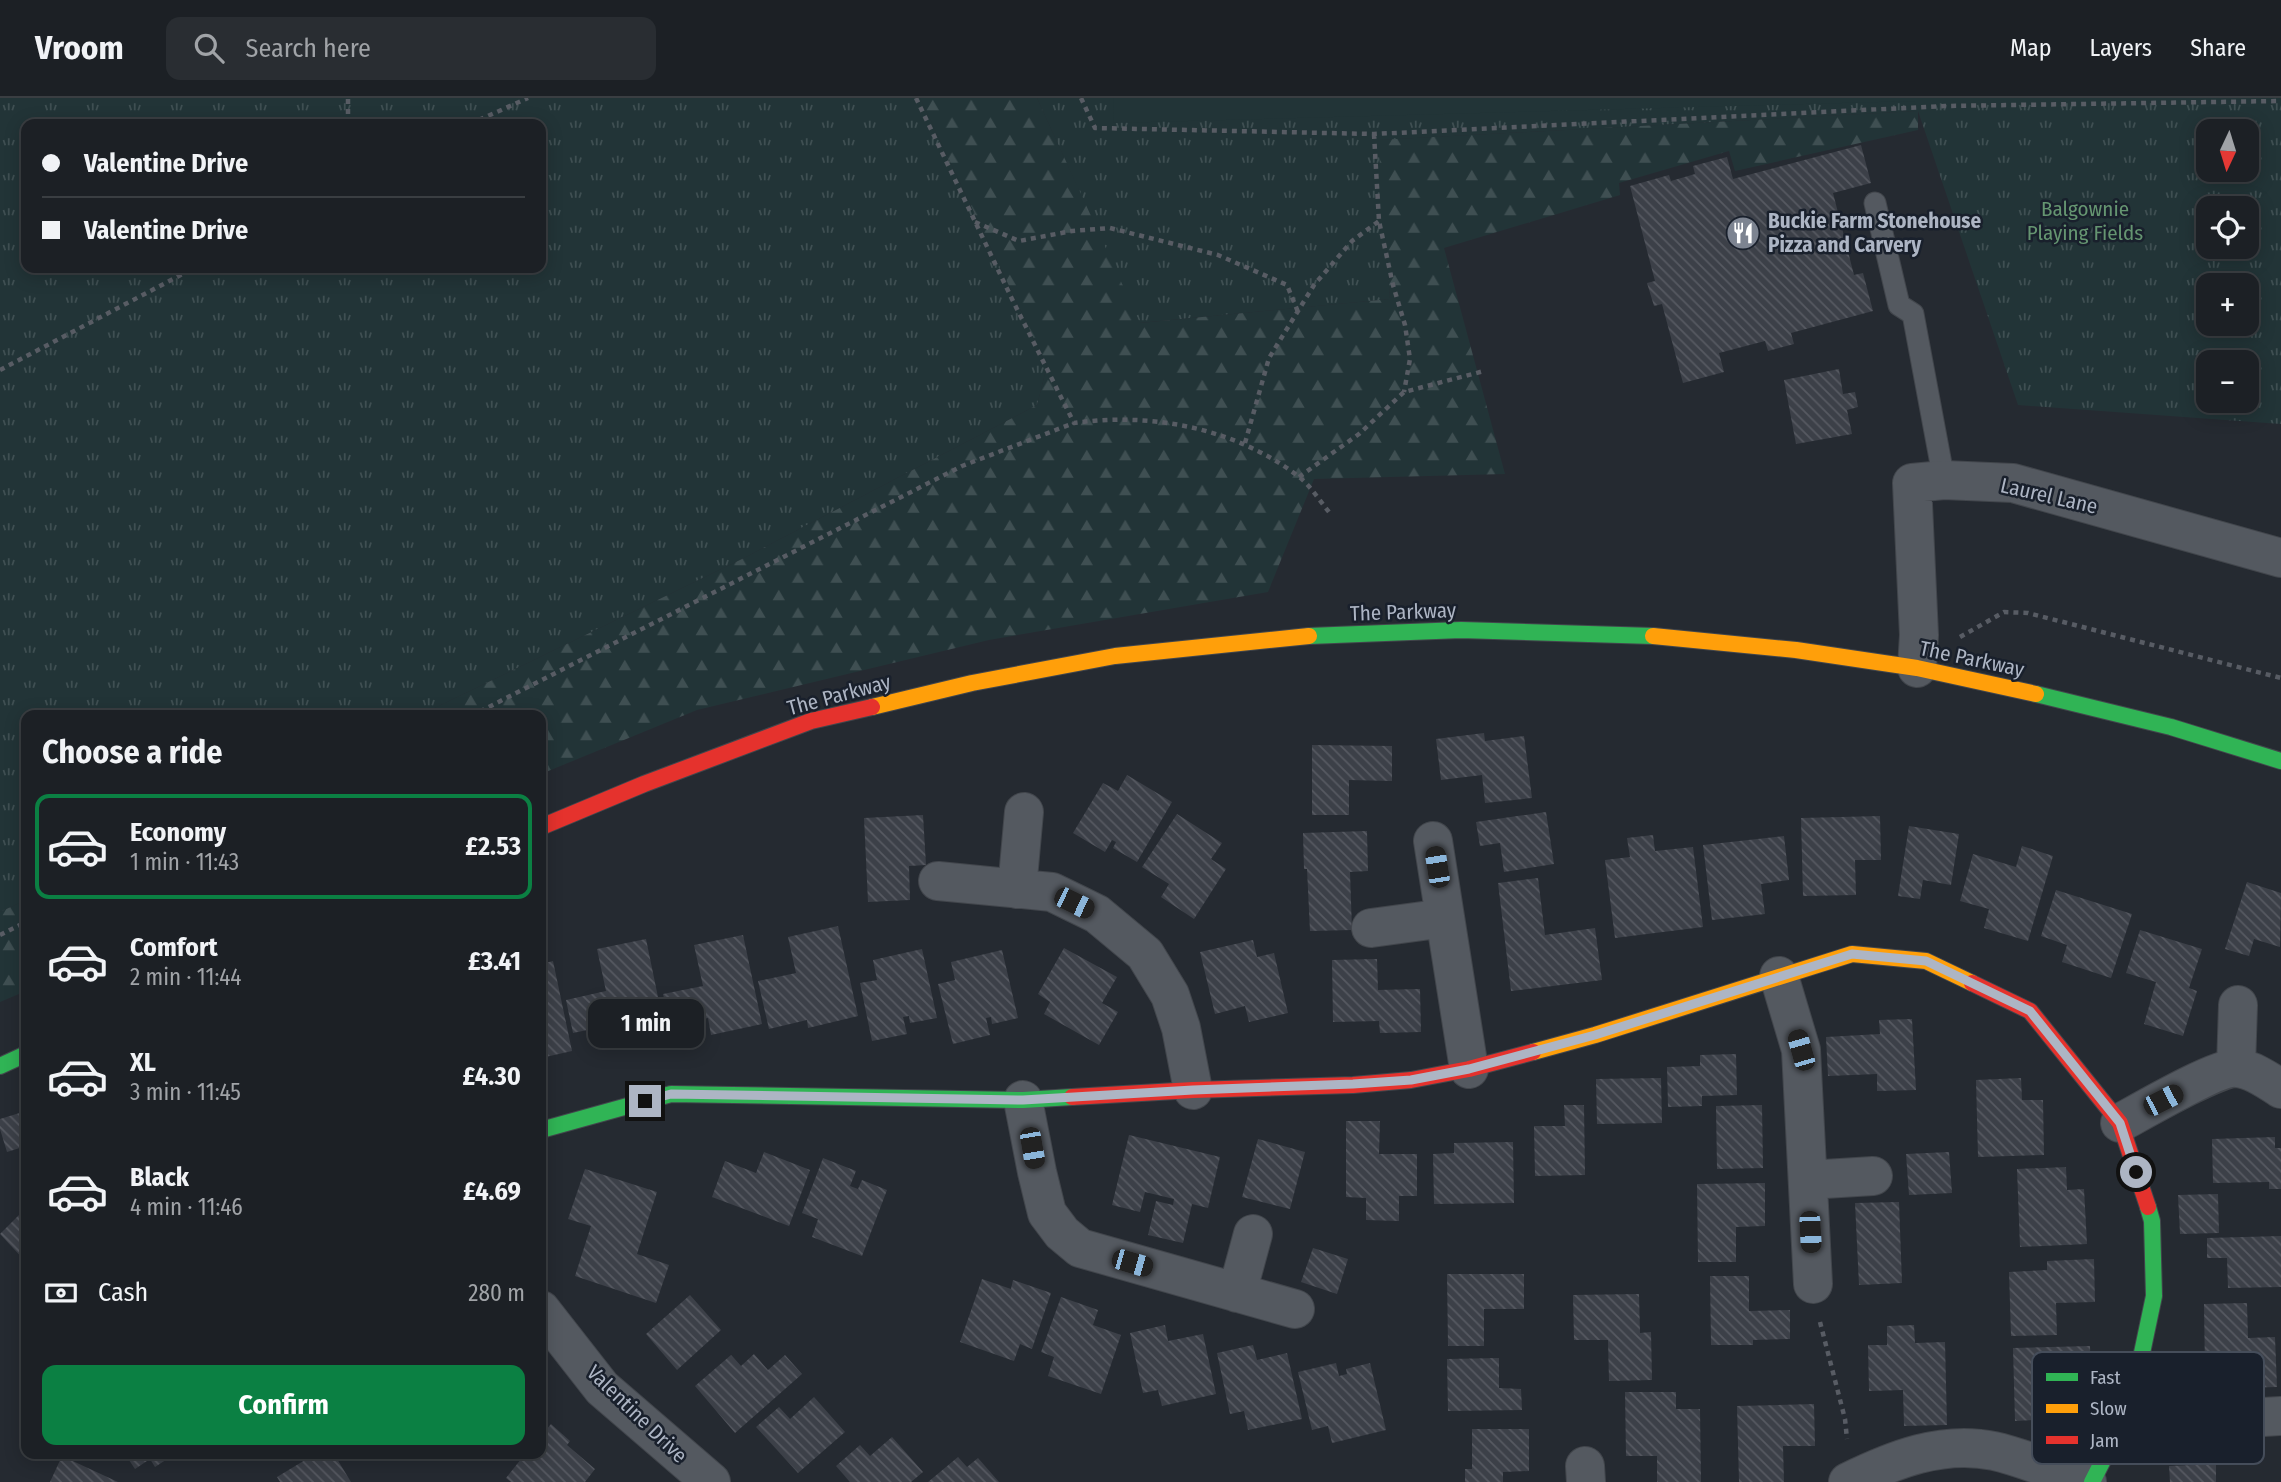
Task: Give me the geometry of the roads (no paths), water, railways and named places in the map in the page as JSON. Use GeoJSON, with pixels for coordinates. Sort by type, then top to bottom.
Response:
{"type":"FeatureCollection","features":[{"type":"Feature","properties":{"kind":"street","name":"Laurel Lane"},"geometry":{"type":"LineString","coordinates":[[1918,651],[1912,483],[1944,480],[2013,483],[2281,558]]}},
{"type":"Feature","properties":{"kind":"street","name":"The Parkway"},"geometry":{"type":"LineString","coordinates":[[546,825],[644,784],[811,721],[972,683],[1115,656],[1294,637],[1461,630],[1634,634],[1796,650],[1918,651],[2086,705],[2171,727],[2281,761]]}},
{"type":"Feature","properties":{"kind":"street"},"geometry":{"type":"LineString","coordinates":[[1017,889],[1024,812]]}},
{"type":"Feature","properties":{"kind":"street"},"geometry":{"type":"LineString","coordinates":[[1433,841],[1469,1069]]}},
{"type":"Feature","properties":{"kind":"street"},"geometry":{"type":"LineString","coordinates":[[939,881],[1052,892],[1097,914],[1145,954],[1170,995],[1181,1028],[1193,1090]]}},
{"type":"Feature","properties":{"kind":"street"},"geometry":{"type":"LineString","coordinates":[[1371,928],[1445,918]]}},
{"type":"Feature","properties":{"kind":"street"},"geometry":{"type":"LineString","coordinates":[[546,1129],[671,1094],[1023,1100],[1411,1080],[1469,1069],[1595,1035],[1852,954],[1926,961],[2030,1011],[2120,1123],[2152,1221],[2154,1296],[2142,1352]]}},
{"type":"Feature","properties":{"kind":"street"},"geometry":{"type":"LineString","coordinates":[[1779,976],[1801,1050],[1813,1284]]}},
{"type":"Feature","properties":{"kind":"street"},"geometry":{"type":"LineString","coordinates":[[2236,1067],[2238,1004]]}},
{"type":"Feature","properties":{"kind":"street"},"geometry":{"type":"LineString","coordinates":[[0,1066],[21,1056]]}},
{"type":"Feature","properties":{"kind":"street"},"geometry":{"type":"LineString","coordinates":[[2120,1123],[2211,1074],[2236,1067],[2268,1080],[2281,1089]]}},
{"type":"Feature","properties":{"kind":"street"},"geometry":{"type":"LineString","coordinates":[[1023,1100],[1047,1213],[1062,1233],[1080,1248],[1295,1309]]}},
{"type":"Feature","properties":{"kind":"street"},"geometry":{"type":"LineString","coordinates":[[1808,1180],[1872,1176]]}},
{"type":"Feature","properties":{"kind":"street"},"geometry":{"type":"LineString","coordinates":[[1237,1293],[1253,1234]]}},
{"type":"Feature","properties":{"kind":"street","name":"Valentine Drive"},"geometry":{"type":"LineString","coordinates":[[546,1316],[602,1388],[711,1482]]}},
{"type":"Feature","properties":{"kind":"street"},"geometry":{"type":"LineString","coordinates":[[1847,1465],[1883,1465],[1931,1450],[1964,1447],[1994,1451],[2032,1463]]}},
{"type":"Feature","properties":{"kind":"street"},"geometry":{"type":"LineString","coordinates":[[2034,1464],[2090,1482],[2100,1464]]}},
{"type":"Feature","properties":{"kind":"lane"},"geometry":{"type":"LineString","coordinates":[[1875,204],[1899,305],[1913,314],[1944,480]]}},
{"type":"Feature","properties":{"kind":"place","name":"Buckie Farm Stonehouse Pizza and Carvery"},"geometry":{"type":"Point","coordinates":[1743,233]}},
{"type":"Feature","properties":{"kind":"park label","name":"Balgownie Playing Fields"},"geometry":{"type":"Point","coordinates":[2085,221]}}]}
